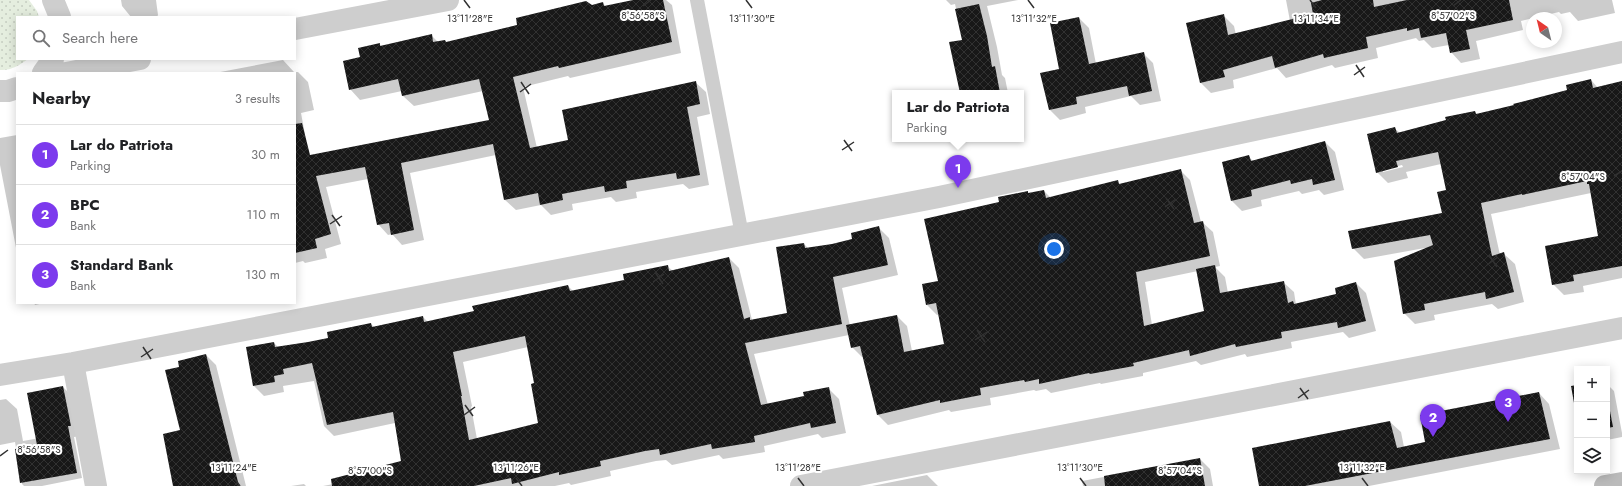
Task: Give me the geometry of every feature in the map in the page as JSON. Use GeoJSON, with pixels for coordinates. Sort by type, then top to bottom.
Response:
{"type":"FeatureCollection","features":[{"type":"Feature","properties":{"kind":"main road"},"geometry":{"type":"LineString","coordinates":[[1605,486],[1622,483]]}},
{"type":"Feature","properties":{"kind":"street"},"geometry":{"type":"LineString","coordinates":[[53,0],[60,16]]}},
{"type":"Feature","properties":{"kind":"street"},"geometry":{"type":"LineString","coordinates":[[296,29],[448,0]]}},
{"type":"Feature","properties":{"kind":"street"},"geometry":{"type":"LineString","coordinates":[[0,375],[73,363],[947,195],[1622,52]]}},
{"type":"Feature","properties":{"kind":"street"},"geometry":{"type":"LineString","coordinates":[[44,72],[52,60]]}},
{"type":"Feature","properties":{"kind":"street"},"geometry":{"type":"LineString","coordinates":[[71,72],[135,60]]}},
{"type":"Feature","properties":{"kind":"street"},"geometry":{"type":"LineString","coordinates":[[0,90],[8,91],[16,88]]}},
{"type":"Feature","properties":{"kind":"street"},"geometry":{"type":"LineString","coordinates":[[801,486],[1622,328]]}},
{"type":"Feature","properties":{"kind":"street"},"geometry":{"type":"LineString","coordinates":[[73,363],[96,486]]}},
{"type":"Feature","properties":{"kind":"lane"},"geometry":{"type":"LineString","coordinates":[[697,0],[742,235]]}},
{"type":"Feature","properties":{"kind":"green space"},"geometry":{"type":"Polygon","coordinates":[[[0,0],[29,0],[39,16],[16,16],[16,60],[26,60],[15,67],[7,70],[0,70],[0,0]]]}},
{"type":"Feature","properties":{"kind":"building"},"geometry":{"type":"Polygon","coordinates":[[[633,0],[663,0],[672,42],[513,77],[530,148],[568,140],[562,110],[696,81],[700,104],[687,107],[700,175],[677,179],[676,173],[626,181],[627,188],[605,192],[604,186],[562,194],[563,200],[540,205],[538,193],[504,200],[493,144],[401,163],[414,230],[391,235],[389,223],[377,225],[365,167],[316,176],[331,234],[315,239],[317,248],[296,253],[296,124],[302,123],[310,155],[489,120],[479,79],[402,96],[398,79],[349,90],[343,61],[360,57],[358,48],[380,43],[380,46],[432,34],[433,42],[445,40],[446,42],[517,25],[516,18],[586,1],[592,5],[603,2],[604,6],[633,0]]]}},
{"type":"Feature","properties":{"kind":"building"},"geometry":{"type":"Polygon","coordinates":[[[1322,0],[1373,0],[1374,7],[1407,0],[1509,0],[1513,20],[1466,30],[1470,49],[1450,53],[1446,33],[1421,38],[1419,28],[1407,31],[1407,28],[1366,37],[1368,48],[1324,58],[1323,54],[1275,68],[1272,56],[1223,70],[1225,77],[1200,83],[1186,23],[1224,14],[1228,35],[1313,14],[1311,3],[1322,0]]]}},
{"type":"Feature","properties":{"kind":"building"},"geometry":{"type":"Polygon","coordinates":[[[979,4],[987,36],[992,67],[995,66],[999,90],[959,90],[949,42],[962,40],[955,9],[979,4]]]}},
{"type":"Feature","properties":{"kind":"building"},"geometry":{"type":"Polygon","coordinates":[[[1079,17],[1089,64],[1144,52],[1152,91],[1129,96],[1127,86],[1076,97],[1077,104],[1049,110],[1040,73],[1059,69],[1050,23],[1079,17]]]}},
{"type":"Feature","properties":{"kind":"building"},"geometry":{"type":"Polygon","coordinates":[[[1591,79],[1593,88],[1622,81],[1622,266],[1573,275],[1574,281],[1552,285],[1545,246],[1598,236],[1589,184],[1587,184],[1587,181],[1522,194],[1481,203],[1492,256],[1504,252],[1514,292],[1486,299],[1485,292],[1424,304],[1425,310],[1403,314],[1394,261],[1433,245],[1430,235],[1352,249],[1348,231],[1442,213],[1437,192],[1446,190],[1438,152],[1396,161],[1398,167],[1376,173],[1367,134],[1395,127],[1397,133],[1446,120],[1445,117],[1475,111],[1476,114],[1514,105],[1513,104],[1567,90],[1566,85],[1591,79]]]}},
{"type":"Feature","properties":{"kind":"building"},"geometry":{"type":"Polygon","coordinates":[[[1325,141],[1335,180],[1313,185],[1312,179],[1291,184],[1290,180],[1251,190],[1252,196],[1231,201],[1222,162],[1249,155],[1251,161],[1325,141]]]}},
{"type":"Feature","properties":{"kind":"building"},"geometry":{"type":"Polygon","coordinates":[[[1181,169],[1194,223],[1203,221],[1210,256],[1136,272],[1144,326],[1204,311],[1196,269],[1215,265],[1220,293],[1284,281],[1288,303],[1293,301],[1294,304],[1336,294],[1335,288],[1356,282],[1366,321],[1338,328],[1337,322],[1281,332],[1282,338],[1236,347],[1235,344],[1190,356],[1189,350],[1133,363],[1134,366],[1089,373],[1039,384],[1039,379],[1025,382],[1024,380],[980,388],[981,395],[940,403],[940,400],[877,415],[860,346],[851,348],[846,325],[897,315],[904,352],[944,344],[936,303],[926,305],[922,284],[938,281],[924,219],[999,202],[998,197],[1028,191],[1028,193],[1044,190],[1046,198],[1118,180],[1119,184],[1181,169]]]}},
{"type":"Feature","properties":{"kind":"building"},"geometry":{"type":"Polygon","coordinates":[[[879,226],[888,265],[833,277],[842,324],[745,343],[761,405],[804,396],[803,392],[829,387],[836,423],[811,428],[810,423],[754,436],[755,442],[712,449],[711,444],[660,455],[659,449],[645,451],[600,461],[601,466],[559,475],[559,472],[512,484],[511,478],[474,486],[332,486],[331,479],[401,461],[393,412],[327,425],[312,363],[283,369],[284,374],[274,376],[275,382],[253,386],[246,347],[274,342],[275,347],[308,342],[328,338],[327,332],[371,323],[372,327],[423,316],[424,322],[474,311],[472,306],[568,285],[570,291],[624,280],[623,274],[668,265],[669,271],[729,257],[744,319],[750,317],[750,320],[787,313],[776,247],[804,243],[805,248],[832,244],[852,239],[851,233],[879,226]],[[525,336],[453,352],[469,440],[538,423],[531,384],[534,383],[525,336]]]}},
{"type":"Feature","properties":{"kind":"building"},"geometry":{"type":"Polygon","coordinates":[[[206,354],[239,486],[173,486],[163,434],[180,430],[165,370],[179,367],[178,361],[206,354]]]}},
{"type":"Feature","properties":{"kind":"building"},"geometry":{"type":"Polygon","coordinates":[[[63,386],[71,426],[68,426],[77,473],[20,483],[15,449],[37,445],[27,393],[63,386]]]}},
{"type":"Feature","properties":{"kind":"building"},"geometry":{"type":"Polygon","coordinates":[[[1571,386],[1574,386],[1574,403],[1571,386]]]}},
{"type":"Feature","properties":{"kind":"building"},"geometry":{"type":"Polygon","coordinates":[[[1539,392],[1550,439],[1305,486],[1259,486],[1252,448],[1390,421],[1397,448],[1425,442],[1420,415],[1539,392]]]}},
{"type":"Feature","properties":{"kind":"building"},"geometry":{"type":"Polygon","coordinates":[[[1610,411],[1613,427],[1610,428],[1610,411]]]}},
{"type":"Feature","properties":{"kind":"building"},"geometry":{"type":"Polygon","coordinates":[[[1200,458],[1205,486],[1105,486],[1104,476],[1200,458]]]}},
{"type":"Feature","properties":{"kind":"place","name":"Lar do Patriota"},"geometry":{"type":"Point","coordinates":[958,188]}},
{"type":"Feature","properties":{"kind":"place","name":"Standard Bank"},"geometry":{"type":"Point","coordinates":[1508,422]}},
{"type":"Feature","properties":{"kind":"place","name":"BPC"},"geometry":{"type":"Point","coordinates":[1433,437]}}]}
